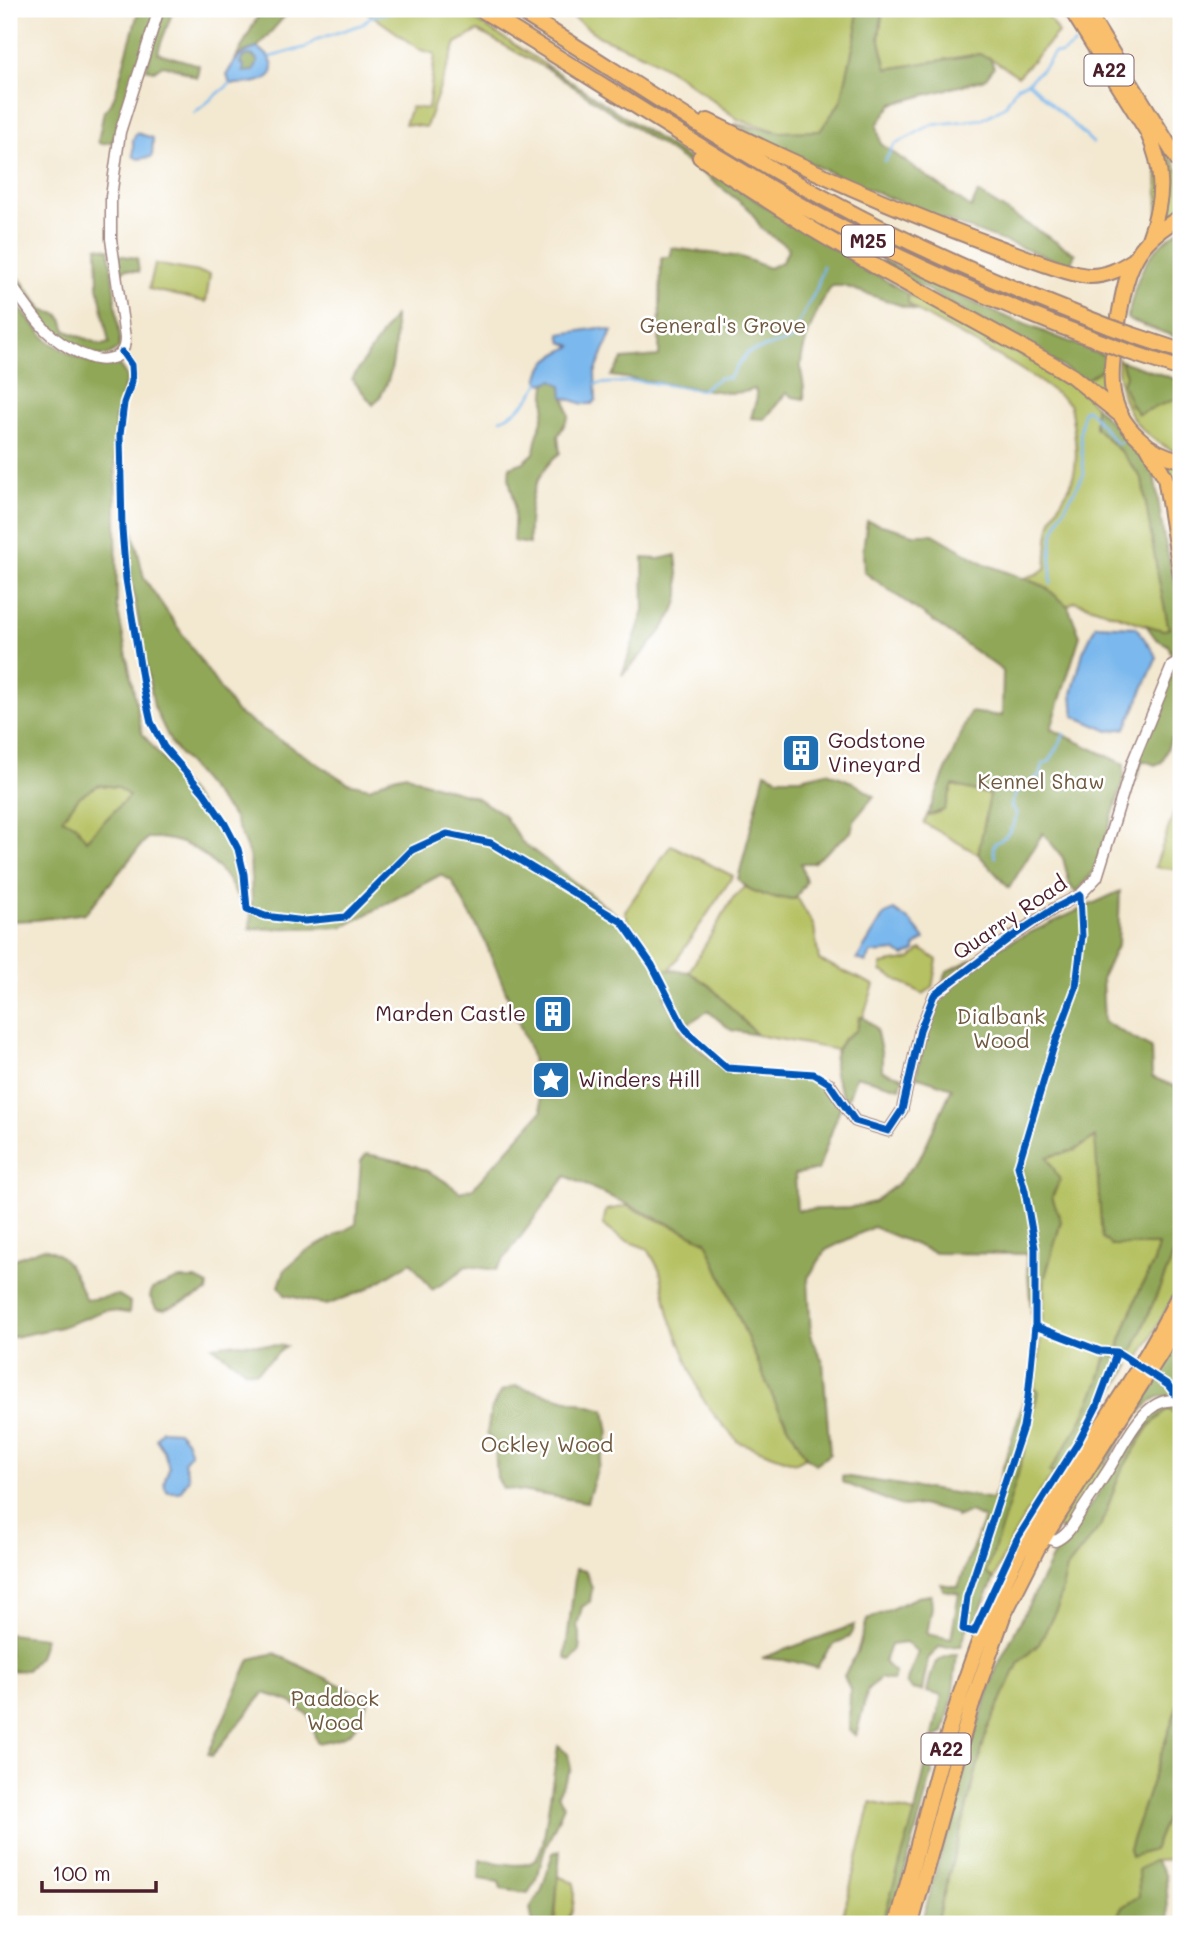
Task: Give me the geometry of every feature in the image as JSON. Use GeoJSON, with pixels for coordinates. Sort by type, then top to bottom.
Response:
{"type":"FeatureCollection","features":[{"type":"Feature","properties":{"kind":"highway","name":"M25"},"geometry":{"type":"LineString","coordinates":[[480,9],[647,115],[792,200],[884,249],[989,298],[1181,369]]}},
{"type":"Feature","properties":{"kind":"highway","name":"M25"},"geometry":{"type":"LineString","coordinates":[[516,9],[776,171],[893,234],[964,268],[1105,325],[1181,351]]}},
{"type":"Feature","properties":{"kind":"highway","name":"A22"},"geometry":{"type":"LineString","coordinates":[[1070,9],[1147,131],[1154,147],[1162,183],[1155,225],[1149,240]]}},
{"type":"Feature","properties":{"kind":"highway","name":"A22"},"geometry":{"type":"LineString","coordinates":[[1085,9],[1181,166]]}},
{"type":"Feature","properties":{"kind":"highway","name":"M25"},"geometry":{"type":"LineString","coordinates":[[663,101],[800,167],[1019,255],[1087,276],[1105,275],[1134,260]]}},
{"type":"Feature","properties":{"kind":"highway","name":"M25"},"geometry":{"type":"LineString","coordinates":[[647,115],[693,153],[793,217],[1054,365],[1119,414]]}},
{"type":"Feature","properties":{"kind":"highway"},"geometry":{"type":"LineString","coordinates":[[1181,218],[1167,225],[1149,240],[1134,260],[1122,299],[1112,360],[1112,391],[1119,414],[1126,425],[1147,445],[1165,477],[1181,576]]}},
{"type":"Feature","properties":{"kind":"highway"},"geometry":{"type":"LineString","coordinates":[[1147,445],[1181,460]]}},
{"type":"Feature","properties":{"kind":"highway","name":"A22"},"geometry":{"type":"LineString","coordinates":[[897,1924],[961,1695],[981,1635],[1005,1579],[1052,1500],[1144,1362],[1181,1291]]}},
{"type":"Feature","properties":{"kind":"highway","name":"A22"},"geometry":{"type":"LineString","coordinates":[[911,1924],[971,1707],[990,1648],[1018,1583],[1181,1321]]}},
{"type":"Feature","properties":{"kind":"street"},"geometry":{"type":"LineString","coordinates":[[9,282],[52,338],[76,352],[100,360],[117,357],[122,352],[125,338],[111,239],[111,197],[120,132],[159,9]]}},
{"type":"Feature","properties":{"kind":"street","name":"Quarry Road"},"geometry":{"type":"LineString","coordinates":[[830,1083],[855,1121],[888,1131],[902,1110],[919,1030],[934,995],[1010,938],[1080,895],[1097,877],[1133,761],[1172,666],[1181,661]]}},
{"type":"Feature","properties":{"kind":"street"},"geometry":{"type":"LineString","coordinates":[[1045,1537],[1055,1541],[1068,1533],[1146,1411],[1167,1400],[1181,1402]]}},
{"type":"Feature","properties":{"kind":"green space"},"geometry":{"type":"Polygon","coordinates":[[[139,9],[157,9],[125,117],[112,142],[100,144],[98,141],[104,111],[115,95],[139,9]]]}},
{"type":"Feature","properties":{"kind":"green space"},"geometry":{"type":"Polygon","coordinates":[[[163,9],[173,9],[158,53],[199,65],[197,78],[163,65],[154,71],[146,69],[163,9]]]}},
{"type":"Feature","properties":{"kind":"green space"},"geometry":{"type":"Polygon","coordinates":[[[265,9],[291,9],[257,48],[244,52],[235,60],[259,14],[265,9]]]}},
{"type":"Feature","properties":{"kind":"green space"},"geometry":{"type":"Polygon","coordinates":[[[363,9],[458,9],[546,65],[547,69],[478,31],[456,43],[426,127],[405,124],[411,107],[428,109],[435,54],[421,50],[363,9]]]}},
{"type":"Feature","properties":{"kind":"green space"},"geometry":{"type":"Polygon","coordinates":[[[562,9],[856,9],[857,30],[841,101],[820,131],[780,132],[739,120],[681,77],[646,56],[600,37],[562,9]]]}},
{"type":"Feature","properties":{"kind":"green space"},"geometry":{"type":"Polygon","coordinates":[[[856,9],[883,9],[879,37],[887,69],[979,54],[990,58],[994,67],[985,79],[892,104],[877,125],[881,144],[971,208],[978,193],[1075,254],[1070,265],[857,184],[774,146],[734,124],[780,132],[820,131],[841,101],[857,30],[856,9]]]}},
{"type":"Feature","properties":{"kind":"green space"},"geometry":{"type":"Polygon","coordinates":[[[883,9],[1044,9],[1058,33],[1018,76],[979,54],[887,69],[879,37],[883,9]]]}},
{"type":"Feature","properties":{"kind":"green space"},"geometry":{"type":"Polygon","coordinates":[[[249,55],[255,58],[258,64],[255,70],[249,73],[243,70],[240,64],[243,58],[249,55]]]}},
{"type":"Feature","properties":{"kind":"green space","name":"General's Grove"},"geometry":{"type":"Polygon","coordinates":[[[546,65],[692,161],[908,294],[908,303],[917,311],[844,286],[832,286],[816,315],[803,352],[801,371],[804,399],[786,393],[765,419],[751,418],[757,397],[755,389],[730,393],[611,376],[623,359],[659,356],[661,258],[671,256],[671,248],[741,257],[769,268],[782,262],[789,248],[762,229],[749,209],[705,175],[547,69],[546,65]]]}},
{"type":"Feature","properties":{"kind":"green space"},"geometry":{"type":"Polygon","coordinates":[[[1161,142],[1181,174],[1181,209],[1167,214],[1158,225],[1157,144],[1161,142]]]}},
{"type":"Feature","properties":{"kind":"green space"},"geometry":{"type":"Polygon","coordinates":[[[1181,229],[1181,339],[1127,319],[1139,278],[1150,257],[1181,229]]]}},
{"type":"Feature","properties":{"kind":"green space"},"geometry":{"type":"Polygon","coordinates":[[[97,247],[109,249],[120,338],[119,348],[106,355],[93,355],[64,340],[39,315],[11,280],[9,273],[9,264],[44,311],[58,314],[66,331],[102,345],[109,343],[98,286],[97,247]]]}},
{"type":"Feature","properties":{"kind":"green space"},"geometry":{"type":"Polygon","coordinates":[[[118,255],[137,258],[139,272],[126,269],[122,272],[118,255]]]}},
{"type":"Feature","properties":{"kind":"green space"},"geometry":{"type":"Polygon","coordinates":[[[882,260],[989,310],[1108,357],[1107,366],[1085,380],[885,266],[882,260]]]}},
{"type":"Feature","properties":{"kind":"green space"},"geometry":{"type":"Polygon","coordinates":[[[155,264],[210,274],[206,302],[149,289],[155,264]]]}},
{"type":"Feature","properties":{"kind":"green space"},"geometry":{"type":"Polygon","coordinates":[[[908,294],[1056,373],[1079,389],[1095,406],[1095,427],[1123,454],[1142,479],[1169,630],[1163,631],[1074,601],[1068,606],[1044,586],[1024,578],[1046,568],[1050,526],[1073,476],[1076,446],[1070,405],[1017,367],[917,311],[908,303],[908,294]]]}},
{"type":"Feature","properties":{"kind":"green space"},"geometry":{"type":"Polygon","coordinates":[[[9,296],[48,341],[97,365],[118,363],[127,377],[115,419],[117,606],[142,733],[221,832],[231,851],[238,874],[239,899],[220,870],[193,848],[172,840],[147,838],[86,913],[9,921],[9,296]],[[99,785],[79,797],[62,819],[75,824],[86,840],[129,796],[118,787],[99,785]]]}},
{"type":"Feature","properties":{"kind":"green space"},"geometry":{"type":"Polygon","coordinates":[[[394,316],[395,339],[389,376],[380,397],[373,405],[352,379],[394,316]]]}},
{"type":"Feature","properties":{"kind":"green space"},"geometry":{"type":"Polygon","coordinates":[[[1118,358],[1126,376],[1169,401],[1181,397],[1181,454],[1152,438],[1133,418],[1121,391],[1118,358]]]}},
{"type":"Feature","properties":{"kind":"green space"},"geometry":{"type":"Polygon","coordinates":[[[1121,361],[1181,381],[1181,397],[1138,414],[1122,383],[1126,376],[1121,361]]]}},
{"type":"Feature","properties":{"kind":"green space"},"geometry":{"type":"Polygon","coordinates":[[[1107,366],[1113,404],[1085,380],[1107,366]]]}},
{"type":"Feature","properties":{"kind":"green space"},"geometry":{"type":"Polygon","coordinates":[[[553,379],[562,386],[569,416],[558,436],[560,453],[542,472],[533,494],[529,544],[513,541],[514,506],[510,467],[524,462],[534,453],[544,412],[546,385],[553,379]]]}},
{"type":"Feature","properties":{"kind":"green space"},"geometry":{"type":"Polygon","coordinates":[[[1095,406],[1153,467],[1164,538],[1181,606],[1181,648],[1178,654],[1172,656],[1168,645],[1156,639],[1146,625],[1169,629],[1142,479],[1123,454],[1095,427],[1095,406]]]}},
{"type":"Feature","properties":{"kind":"green space"},"geometry":{"type":"Polygon","coordinates":[[[1158,455],[1181,462],[1181,547],[1158,455]]]}},
{"type":"Feature","properties":{"kind":"green space","name":"Dialbank Wood"},"geometry":{"type":"Polygon","coordinates":[[[125,477],[132,527],[144,578],[236,712],[348,783],[370,788],[406,774],[475,797],[503,814],[521,841],[640,933],[661,969],[689,972],[710,986],[757,1035],[731,1030],[708,1011],[687,1024],[673,997],[664,995],[683,1035],[726,1072],[812,1078],[841,1105],[818,1170],[795,1174],[797,1210],[849,1208],[874,1202],[897,1184],[920,1158],[952,1088],[916,1076],[925,1034],[947,971],[1120,891],[1118,944],[1102,977],[1104,1022],[1151,1048],[1152,1077],[1181,1089],[1181,1233],[1131,1355],[1121,1349],[1120,1344],[1137,1296],[1154,1262],[1158,1245],[1111,1245],[1102,1238],[1095,1137],[1075,1150],[1047,1157],[1060,1180],[1052,1197],[1061,1221],[1045,1277],[1041,1320],[1032,1319],[1026,1254],[935,1253],[873,1227],[826,1250],[808,1278],[811,1338],[823,1362],[830,1454],[816,1464],[806,1457],[775,1402],[706,1241],[566,1176],[496,1270],[466,1266],[432,1290],[411,1262],[365,1290],[327,1305],[285,1295],[279,1286],[285,1269],[304,1253],[356,1224],[361,1161],[366,1154],[416,1166],[460,1192],[473,1188],[542,1111],[531,1053],[485,941],[451,880],[440,875],[343,927],[250,929],[250,857],[234,818],[172,745],[154,707],[130,574],[125,477]]]}},
{"type":"Feature","properties":{"kind":"green space","name":"Kennel Shaw"},"geometry":{"type":"Polygon","coordinates":[[[867,521],[914,534],[933,534],[985,564],[1044,586],[1068,606],[1080,636],[1051,729],[1124,764],[1124,779],[1095,870],[1076,893],[1070,885],[1063,858],[1043,833],[1009,888],[978,854],[990,795],[953,785],[944,810],[927,816],[970,712],[1002,716],[1003,671],[864,572],[863,550],[867,521]]]}},
{"type":"Feature","properties":{"kind":"green space"},"geometry":{"type":"Polygon","coordinates":[[[676,555],[679,584],[677,603],[656,637],[622,675],[644,610],[643,558],[659,559],[676,555]]]}},
{"type":"Feature","properties":{"kind":"green space"},"geometry":{"type":"Polygon","coordinates":[[[1174,668],[1181,670],[1181,742],[1171,739],[1162,762],[1155,765],[1143,760],[1136,780],[1137,761],[1174,668]]]}},
{"type":"Feature","properties":{"kind":"green space"},"geometry":{"type":"Polygon","coordinates":[[[765,772],[778,778],[801,778],[827,772],[852,782],[874,796],[855,819],[851,832],[813,863],[801,863],[806,882],[795,899],[757,893],[738,879],[765,772]]]}},
{"type":"Feature","properties":{"kind":"green space"},"geometry":{"type":"Polygon","coordinates":[[[99,785],[118,787],[129,796],[85,841],[61,820],[79,797],[99,785]]]}},
{"type":"Feature","properties":{"kind":"green space"},"geometry":{"type":"Polygon","coordinates":[[[953,785],[991,795],[978,854],[924,823],[927,816],[944,810],[953,785]]]}},
{"type":"Feature","properties":{"kind":"green space"},"geometry":{"type":"Polygon","coordinates":[[[1181,792],[1179,870],[1155,867],[1181,792]]]}},
{"type":"Feature","properties":{"kind":"green space"},"geometry":{"type":"Polygon","coordinates":[[[671,845],[733,876],[669,971],[661,969],[640,933],[628,922],[625,911],[671,845]]]}},
{"type":"Feature","properties":{"kind":"green space"},"geometry":{"type":"Polygon","coordinates":[[[745,887],[773,898],[797,897],[814,926],[819,960],[874,985],[863,1017],[859,1017],[857,1030],[844,1038],[837,1050],[757,1035],[710,986],[689,972],[733,898],[745,887]]]}},
{"type":"Feature","properties":{"kind":"green space"},"geometry":{"type":"Polygon","coordinates":[[[921,949],[937,960],[932,988],[923,994],[881,971],[881,964],[911,959],[921,949]]]}},
{"type":"Feature","properties":{"kind":"green space"},"geometry":{"type":"Polygon","coordinates":[[[860,1017],[876,1028],[882,1071],[903,1077],[900,1088],[856,1076],[847,1102],[837,1082],[834,1063],[840,1045],[857,1030],[860,1017]]]}},
{"type":"Feature","properties":{"kind":"green space"},"geometry":{"type":"Polygon","coordinates":[[[1096,1136],[1102,1238],[1111,1245],[1158,1245],[1154,1261],[1122,1337],[1121,1349],[1115,1349],[1112,1356],[1106,1354],[1098,1384],[1080,1424],[1050,1472],[1054,1473],[1020,1524],[994,1579],[985,1573],[1015,1483],[1038,1391],[1034,1390],[1045,1277],[1061,1222],[1052,1197],[1060,1180],[1047,1157],[1075,1150],[1096,1136]]]}},
{"type":"Feature","properties":{"kind":"green space"},"geometry":{"type":"Polygon","coordinates":[[[627,1206],[706,1241],[775,1402],[806,1457],[795,1463],[738,1442],[715,1416],[701,1396],[669,1315],[660,1271],[648,1249],[622,1239],[603,1225],[606,1210],[627,1206]]]}},
{"type":"Feature","properties":{"kind":"green space"},"geometry":{"type":"Polygon","coordinates":[[[1181,1233],[1181,1282],[1139,1360],[1131,1355],[1181,1233]]]}},
{"type":"Feature","properties":{"kind":"green space"},"geometry":{"type":"Polygon","coordinates":[[[44,1248],[66,1261],[86,1300],[119,1295],[130,1302],[129,1313],[106,1310],[61,1327],[9,1338],[9,1261],[44,1248]]]}},
{"type":"Feature","properties":{"kind":"green space"},"geometry":{"type":"Polygon","coordinates":[[[178,1279],[196,1279],[208,1285],[207,1292],[164,1310],[156,1308],[150,1297],[152,1289],[178,1279]]]}},
{"type":"Feature","properties":{"kind":"green space"},"geometry":{"type":"Polygon","coordinates":[[[1181,1330],[1181,1399],[1165,1396],[1152,1401],[1130,1426],[1107,1463],[1096,1463],[1156,1384],[1167,1354],[1181,1330]]]}},
{"type":"Feature","properties":{"kind":"green space"},"geometry":{"type":"Polygon","coordinates":[[[236,1343],[286,1346],[256,1372],[246,1371],[212,1346],[236,1343]]]}},
{"type":"Feature","properties":{"kind":"green space"},"geometry":{"type":"Polygon","coordinates":[[[1107,1354],[1130,1365],[1066,1468],[1054,1473],[1049,1472],[1080,1424],[1098,1384],[1107,1354]]]}},
{"type":"Feature","properties":{"kind":"green space","name":"Ockley Wood"},"geometry":{"type":"Polygon","coordinates":[[[516,1386],[605,1410],[609,1433],[587,1502],[503,1488],[497,1478],[495,1446],[487,1433],[491,1409],[502,1391],[516,1386]]]}},
{"type":"Feature","properties":{"kind":"green space"},"geometry":{"type":"Polygon","coordinates":[[[1026,1387],[1038,1391],[1028,1437],[986,1573],[994,1579],[973,1626],[969,1624],[961,1646],[939,1647],[928,1659],[922,1691],[912,1689],[906,1683],[918,1652],[906,1643],[890,1645],[884,1662],[895,1673],[893,1681],[880,1678],[868,1689],[856,1736],[849,1730],[850,1689],[844,1676],[857,1652],[867,1620],[917,1597],[931,1595],[932,1607],[927,1634],[951,1639],[959,1593],[943,1590],[941,1584],[958,1587],[984,1518],[969,1512],[956,1517],[956,1514],[921,1505],[904,1507],[842,1482],[842,1476],[993,1499],[1026,1387]]]}},
{"type":"Feature","properties":{"kind":"green space"},"geometry":{"type":"Polygon","coordinates":[[[1166,1403],[1181,1406],[1181,1418],[1168,1409],[1149,1426],[1121,1471],[1101,1525],[1067,1568],[1058,1606],[1039,1644],[1019,1662],[987,1730],[936,1924],[921,1924],[996,1669],[1057,1549],[1065,1543],[1109,1477],[1146,1415],[1166,1403]]]}},
{"type":"Feature","properties":{"kind":"green space"},"geometry":{"type":"Polygon","coordinates":[[[1168,1409],[1181,1418],[1181,1695],[1129,1849],[1153,1850],[1169,1812],[1181,1807],[1181,1859],[1155,1860],[1140,1896],[1121,1908],[1115,1924],[936,1924],[987,1730],[1019,1662],[1039,1644],[1058,1606],[1067,1568],[1101,1525],[1121,1471],[1150,1426],[1168,1409]]]}},
{"type":"Feature","properties":{"kind":"green space"},"geometry":{"type":"Polygon","coordinates":[[[1096,1463],[1107,1463],[1064,1530],[1058,1529],[1057,1525],[1096,1463]]]}},
{"type":"Feature","properties":{"kind":"green space"},"geometry":{"type":"Polygon","coordinates":[[[576,1569],[586,1571],[592,1588],[590,1602],[582,1607],[577,1627],[580,1633],[580,1651],[571,1661],[565,1658],[576,1569]]]}},
{"type":"Feature","properties":{"kind":"green space"},"geometry":{"type":"Polygon","coordinates":[[[854,1625],[850,1637],[830,1649],[817,1668],[792,1661],[762,1658],[854,1625]]]}},
{"type":"Feature","properties":{"kind":"green space"},"geometry":{"type":"Polygon","coordinates":[[[9,1634],[45,1638],[39,1657],[27,1670],[9,1671],[9,1634]]]}},
{"type":"Feature","properties":{"kind":"green space","name":"Paddock Wood"},"geometry":{"type":"Polygon","coordinates":[[[274,1653],[369,1699],[356,1726],[346,1735],[317,1743],[309,1716],[291,1702],[264,1693],[212,1756],[208,1754],[250,1659],[274,1653]]]}},
{"type":"Feature","properties":{"kind":"green space"},"geometry":{"type":"Polygon","coordinates":[[[957,1654],[952,1701],[944,1733],[932,1739],[942,1696],[927,1692],[932,1671],[942,1658],[957,1654]]]}},
{"type":"Feature","properties":{"kind":"green space"},"geometry":{"type":"Polygon","coordinates":[[[1181,1695],[1181,1807],[1169,1812],[1153,1850],[1131,1857],[1129,1849],[1181,1695]]]}},
{"type":"Feature","properties":{"kind":"green space"},"geometry":{"type":"Polygon","coordinates":[[[558,1746],[568,1754],[571,1769],[558,1794],[564,1806],[544,1851],[537,1879],[528,1893],[501,1889],[499,1882],[479,1879],[480,1860],[517,1865],[531,1863],[536,1859],[543,1843],[558,1746]]]}},
{"type":"Feature","properties":{"kind":"green space"},"geometry":{"type":"Polygon","coordinates":[[[929,1751],[936,1759],[890,1924],[882,1924],[915,1813],[929,1751]]]}},
{"type":"Feature","properties":{"kind":"green space"},"geometry":{"type":"Polygon","coordinates":[[[871,1802],[915,1813],[883,1923],[864,1919],[862,1924],[841,1924],[871,1802]]]}},
{"type":"Feature","properties":{"kind":"green space"},"geometry":{"type":"Polygon","coordinates":[[[560,1850],[554,1924],[533,1924],[530,1908],[541,1892],[553,1853],[560,1850]]]}},
{"type":"Feature","properties":{"kind":"green space"},"geometry":{"type":"Polygon","coordinates":[[[1155,1860],[1166,1876],[1169,1924],[1115,1924],[1121,1908],[1139,1896],[1138,1870],[1155,1860]]]}},
{"type":"Feature","properties":{"kind":"green space"},"geometry":{"type":"Polygon","coordinates":[[[558,1876],[574,1883],[574,1896],[567,1920],[555,1924],[558,1876]]]}},
{"type":"Feature","properties":{"kind":"water"},"geometry":{"type":"Polygon","coordinates":[[[257,48],[266,54],[272,63],[269,77],[247,84],[230,84],[227,74],[239,57],[257,48]],[[254,56],[243,57],[240,63],[244,65],[243,72],[254,71],[258,61],[254,56]]]}},
{"type":"Feature","properties":{"kind":"water"},"geometry":{"type":"Polygon","coordinates":[[[136,133],[153,138],[152,157],[138,159],[133,156],[136,133]]]}},
{"type":"Feature","properties":{"kind":"water"},"geometry":{"type":"Polygon","coordinates":[[[599,328],[612,331],[595,373],[596,400],[592,404],[583,404],[563,397],[562,386],[553,380],[543,384],[538,380],[547,362],[554,355],[572,346],[562,342],[560,334],[599,328]]]}},
{"type":"Feature","properties":{"kind":"water"},"geometry":{"type":"Polygon","coordinates":[[[1096,625],[1136,627],[1157,657],[1126,728],[1109,731],[1074,716],[1072,694],[1083,652],[1096,625]]]}},
{"type":"Feature","properties":{"kind":"water"},"geometry":{"type":"Polygon","coordinates":[[[894,910],[911,922],[925,939],[915,946],[915,951],[904,956],[896,951],[871,953],[866,962],[857,959],[884,915],[894,910]]]}},
{"type":"Feature","properties":{"kind":"water"},"geometry":{"type":"Polygon","coordinates":[[[162,1430],[178,1431],[186,1440],[191,1453],[184,1462],[189,1478],[180,1492],[168,1492],[165,1486],[169,1468],[164,1451],[156,1439],[162,1430]]]}},
{"type":"Feature","properties":{"kind":"waterway"},"geometry":{"type":"LineString","coordinates":[[270,57],[307,47],[315,40],[363,24],[370,17],[402,9]]}},
{"type":"Feature","properties":{"kind":"waterway"},"geometry":{"type":"LineString","coordinates":[[1075,44],[1061,54],[1054,53],[1047,64],[1028,82],[1093,143]]}},
{"type":"Feature","properties":{"kind":"waterway"},"geometry":{"type":"LineString","coordinates":[[885,161],[894,145],[931,125],[983,119],[1005,106],[1017,86],[1028,82]]}},
{"type":"Feature","properties":{"kind":"waterway"},"geometry":{"type":"LineString","coordinates":[[194,113],[230,84]]}},
{"type":"Feature","properties":{"kind":"waterway"},"geometry":{"type":"LineString","coordinates":[[596,384],[639,381],[701,390],[719,378],[729,378],[747,353],[790,340],[817,288],[823,266]]}},
{"type":"Feature","properties":{"kind":"waterway"},"geometry":{"type":"LineString","coordinates":[[501,419],[524,404],[540,382]]}},
{"type":"Feature","properties":{"kind":"waterway"},"geometry":{"type":"LineString","coordinates":[[1051,584],[1053,536],[1060,516],[1084,474],[1080,433],[1083,411],[1088,409],[1117,444],[1121,442]]}},
{"type":"Feature","properties":{"kind":"waterway"},"geometry":{"type":"LineString","coordinates":[[995,857],[995,843],[1007,835],[1015,822],[1016,812],[1011,807],[1012,801],[1022,788],[1041,774],[1043,764],[1050,761],[1064,734]]}},
{"type":"Feature","properties":{"kind":"cycle path"},"geometry":{"type":"LineString","coordinates":[[122,352],[131,365],[132,381],[124,403],[120,435],[122,529],[126,579],[151,722],[164,747],[204,793],[238,849],[244,874],[247,909],[265,916],[305,921],[345,917],[412,850],[447,834],[491,843],[622,922],[652,965],[682,1024],[692,1037],[727,1068],[814,1074],[829,1083],[855,1121],[888,1131],[902,1110],[920,1030],[934,995],[1010,938],[1080,895],[1082,936],[1076,987],[1053,1049],[1018,1166],[1035,1248],[1035,1326],[1028,1397],[1023,1427],[967,1597],[963,1629],[974,1632],[1017,1539],[1079,1441],[1097,1406],[1117,1352]]}},
{"type":"Feature","properties":{"kind":"cycle path"},"geometry":{"type":"LineString","coordinates":[[1035,1326],[1100,1351],[1117,1352],[1168,1385],[1181,1402]]}},
{"type":"Feature","properties":{"kind":"place","name":"Godstone Vineyard"},"geometry":{"type":"Point","coordinates":[801,753]}},
{"type":"Feature","properties":{"kind":"place","name":"Marden Castle"},"geometry":{"type":"Point","coordinates":[553,1014]}},
{"type":"Feature","properties":{"kind":"place","name":"Winders Hill"},"geometry":{"type":"Point","coordinates":[551,1080]}}]}
